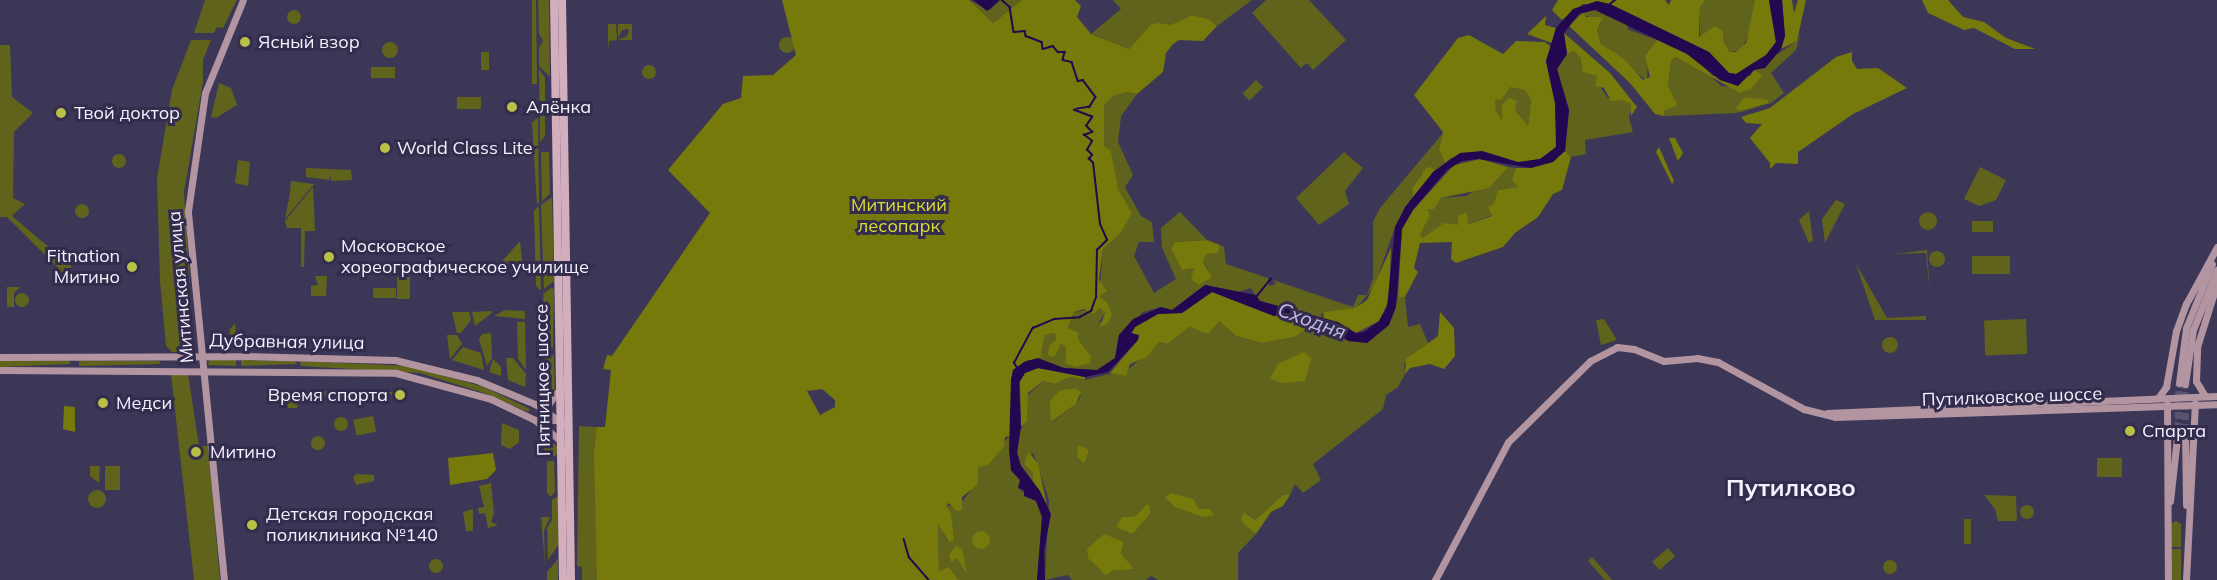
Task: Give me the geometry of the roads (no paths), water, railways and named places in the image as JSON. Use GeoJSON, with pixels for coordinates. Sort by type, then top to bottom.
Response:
{"type":"FeatureCollection","features":[{"type":"Feature","properties":{"kind":"main road","name":"Митинская улица"},"geometry":{"type":"LineString","coordinates":[[224,580],[188,231],[192,165],[208,85],[243,0]]}},
{"type":"Feature","properties":{"kind":"main road","name":"Пятницкое шоссе"},"geometry":{"type":"LineString","coordinates":[[554,0],[563,580]]}},
{"type":"Feature","properties":{"kind":"main road","name":"Пятницкое шоссе"},"geometry":{"type":"LineString","coordinates":[[562,0],[571,580]]}},
{"type":"Feature","properties":{"kind":"main road"},"geometry":{"type":"LineString","coordinates":[[2157,399],[2166,387],[2176,331],[2186,304],[2217,247]]}},
{"type":"Feature","properties":{"kind":"main road"},"geometry":{"type":"LineString","coordinates":[[2217,253],[2192,309],[2182,384],[2193,330],[2217,270]]}},
{"type":"Feature","properties":{"kind":"main road"},"geometry":{"type":"LineString","coordinates":[[2208,396],[2199,392],[2196,381],[2197,347],[2217,283]]}},
{"type":"Feature","properties":{"kind":"main road","name":"Путилковское шоссе"},"geometry":{"type":"LineString","coordinates":[[1435,580],[1508,442],[1605,351],[1622,346],[1664,361],[1697,358],[1718,362],[1809,411],[1863,418],[2167,402],[2195,401],[2217,404]]}},
{"type":"Feature","properties":{"kind":"main road","name":"Дубравная улица"},"geometry":{"type":"LineString","coordinates":[[0,357],[201,356],[413,363],[477,380],[535,404],[561,421],[569,430]]}},
{"type":"Feature","properties":{"kind":"main road","name":"Дубравная улица"},"geometry":{"type":"LineString","coordinates":[[0,370],[396,373],[481,395],[535,420],[560,440]]}},
{"type":"Feature","properties":{"kind":"main road"},"geometry":{"type":"LineString","coordinates":[[535,404],[552,401],[560,388]]}},
{"type":"Feature","properties":{"kind":"main road","name":"Путилковское шоссе"},"geometry":{"type":"LineString","coordinates":[[2195,401],[2208,396],[2217,396]]}},
{"type":"Feature","properties":{"kind":"main road","name":"Путилковское шоссе"},"geometry":{"type":"LineString","coordinates":[[1809,411],[2157,399],[2167,402]]}},
{"type":"Feature","properties":{"kind":"main road"},"geometry":{"type":"LineString","coordinates":[[2186,580],[2187,523],[2195,401]]}},
{"type":"Feature","properties":{"kind":"main road"},"geometry":{"type":"LineString","coordinates":[[2167,402],[2168,580]]}},
{"type":"Feature","properties":{"kind":"main road"},"geometry":{"type":"LineString","coordinates":[[561,421],[568,414]]}},
{"type":"Feature","properties":{"kind":"main road","name":"Дубравная улица"},"geometry":{"type":"LineString","coordinates":[[535,420],[561,421]]}},
{"type":"Feature","properties":{"kind":"main road"},"geometry":{"type":"LineString","coordinates":[[2167,525],[2181,430],[2187,523]]}},
{"type":"Feature","properties":{"kind":"water"},"geometry":{"type":"Polygon","coordinates":[[[973,0],[1000,0],[987,11],[973,0]]]}},
{"type":"Feature","properties":{"kind":"water","name":"Сходня"},"geometry":{"type":"Polygon","coordinates":[[[1769,0],[1782,0],[1785,36],[1781,49],[1765,68],[1754,70],[1738,86],[1720,80],[1687,54],[1595,10],[1579,14],[1564,33],[1567,54],[1557,69],[1569,110],[1565,151],[1553,162],[1531,168],[1479,159],[1462,161],[1447,170],[1413,210],[1402,229],[1396,307],[1389,325],[1367,343],[1348,341],[1338,332],[1287,313],[1274,316],[1212,292],[1182,313],[1158,314],[1135,327],[1131,333],[1139,335],[1138,340],[1108,372],[1085,377],[1038,368],[1025,373],[1019,383],[1021,427],[1017,453],[1021,466],[1040,491],[1051,514],[1044,551],[1045,580],[1037,580],[1042,517],[1036,501],[1024,496],[1024,490],[1018,488],[1020,480],[1011,470],[1009,450],[1013,370],[1024,362],[1038,358],[1064,368],[1097,370],[1115,358],[1119,335],[1133,319],[1161,307],[1172,310],[1205,285],[1256,295],[1260,301],[1338,322],[1356,333],[1364,332],[1379,321],[1387,307],[1395,227],[1405,207],[1433,172],[1460,153],[1482,151],[1518,162],[1540,159],[1556,147],[1555,103],[1546,61],[1556,28],[1573,9],[1597,1],[1610,4],[1709,52],[1729,73],[1736,74],[1766,55],[1776,42],[1769,0]]]}},
{"type":"Feature","properties":{"kind":"waterway"},"geometry":{"type":"LineString","coordinates":[[1002,0],[1010,7],[1014,32],[1025,31],[1026,36],[1042,42],[1043,49],[1053,46],[1058,52],[1065,52],[1063,60],[1072,62],[1078,81],[1083,80],[1096,97],[1090,107],[1077,109]]}},
{"type":"Feature","properties":{"kind":"waterway"},"geometry":{"type":"LineString","coordinates":[[1609,5],[1615,0]]}},
{"type":"Feature","properties":{"kind":"waterway"},"geometry":{"type":"LineString","coordinates":[[1017,368],[1014,363],[1033,328],[1054,319],[1080,317],[1091,311],[1096,297],[1097,250],[1107,240],[1100,224],[1093,163],[1089,159],[1092,155],[1087,150],[1092,141],[1084,135],[1092,132],[1086,126],[1092,117],[1074,110]]}},
{"type":"Feature","properties":{"kind":"waterway"},"geometry":{"type":"LineString","coordinates":[[1257,296],[1271,279]]}},
{"type":"Feature","properties":{"kind":"waterway"},"geometry":{"type":"LineString","coordinates":[[904,539],[909,557],[929,580]]}},
{"type":"Feature","properties":{"kind":"tunnel"},"geometry":{"type":"LineString","coordinates":[[2178,429],[2179,383]]}},
{"type":"Feature","properties":{"kind":"tunnel"},"geometry":{"type":"LineString","coordinates":[[2185,384],[2185,430]]}},
{"type":"Feature","properties":{"kind":"place","name":"Ясный взор"},"geometry":{"type":"Point","coordinates":[245,42]}},
{"type":"Feature","properties":{"kind":"place","name":"Алёнка"},"geometry":{"type":"Point","coordinates":[512,107]}},
{"type":"Feature","properties":{"kind":"place","name":"Твой доктор"},"geometry":{"type":"Point","coordinates":[61,113]}},
{"type":"Feature","properties":{"kind":"place","name":"World Class Lite"},"geometry":{"type":"Point","coordinates":[385,148]}},
{"type":"Feature","properties":{"kind":"place","name":"Московское хореографическое училище"},"geometry":{"type":"Point","coordinates":[329,257]}},
{"type":"Feature","properties":{"kind":"place","name":"Fitnation Митино"},"geometry":{"type":"Point","coordinates":[132,267]}},
{"type":"Feature","properties":{"kind":"place","name":"Время спорта"},"geometry":{"type":"Point","coordinates":[400,395]}},
{"type":"Feature","properties":{"kind":"place","name":"Медси"},"geometry":{"type":"Point","coordinates":[103,403]}},
{"type":"Feature","properties":{"kind":"place","name":"Спарта"},"geometry":{"type":"Point","coordinates":[2130,431]}},
{"type":"Feature","properties":{"kind":"place","name":"Митино"},"geometry":{"type":"Point","coordinates":[196,452]}},
{"type":"Feature","properties":{"kind":"place","name":"Детская городская поликлиника №140"},"geometry":{"type":"Point","coordinates":[252,525]}},
{"type":"Feature","properties":{"kind":"district","name":"Путилково"},"geometry":{"type":"Point","coordinates":[1791,488]}},
{"type":"Feature","properties":{"kind":"park label","name":"Митинский лесопарк"},"geometry":{"type":"Point","coordinates":[899,216]}}]}
